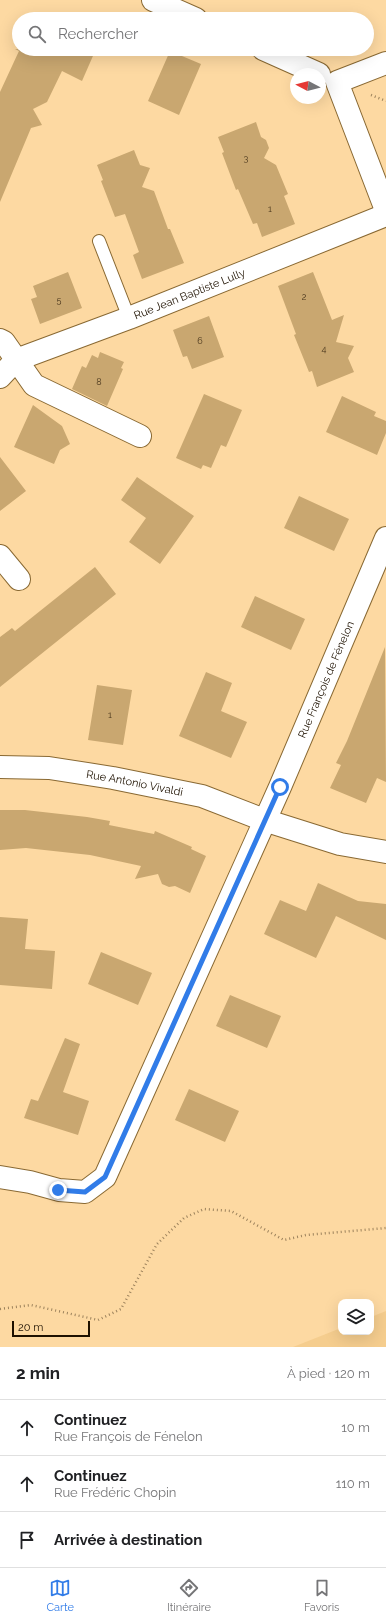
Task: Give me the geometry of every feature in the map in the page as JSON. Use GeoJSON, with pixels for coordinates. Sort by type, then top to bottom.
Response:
{"type":"FeatureCollection","features":[{"type":"Feature","properties":{"kind":"street"},"geometry":{"type":"LineString","coordinates":[[153,0],[180,12]]}},
{"type":"Feature","properties":{"kind":"street"},"geometry":{"type":"LineString","coordinates":[[278,56],[305,68]]}},
{"type":"Feature","properties":{"kind":"street"},"geometry":{"type":"LineString","coordinates":[[326,77],[386,63]]}},
{"type":"Feature","properties":{"kind":"street"},"geometry":{"type":"LineString","coordinates":[[326,79],[386,210]]}},
{"type":"Feature","properties":{"kind":"street","name":"Rue Jean Baptiste Lully"},"geometry":{"type":"LineString","coordinates":[[16,360],[129,318],[386,215]]}},
{"type":"Feature","properties":{"kind":"street"},"geometry":{"type":"LineString","coordinates":[[0,340],[4,342],[34,385],[140,436]]}},
{"type":"Feature","properties":{"kind":"street"},"geometry":{"type":"LineString","coordinates":[[0,377],[16,360]]}},
{"type":"Feature","properties":{"kind":"street","name":"Rue François de Fénelon"},"geometry":{"type":"LineString","coordinates":[[0,1177],[30,1182],[58,1190],[85,1192],[105,1177],[280,787],[386,538]]}},
{"type":"Feature","properties":{"kind":"street"},"geometry":{"type":"LineString","coordinates":[[0,556],[19,579]]}},
{"type":"Feature","properties":{"kind":"street","name":"Rue Antonio Vivaldi"},"geometry":{"type":"LineString","coordinates":[[0,767],[49,768],[113,778],[202,796],[264,820],[340,844],[386,852]]}},
{"type":"Feature","properties":{"kind":"lane"},"geometry":{"type":"LineString","coordinates":[[99,240],[129,318]]}},
{"type":"Feature","properties":{"kind":"path"},"geometry":{"type":"LineString","coordinates":[[0,1309],[31,1305],[98,1320],[121,1309],[157,1244],[184,1218],[204,1209],[231,1211],[284,1240],[306,1235],[386,1228]]}},
{"type":"Feature","properties":{"kind":"shaded area"},"geometry":{"type":"Polygon","coordinates":[[[386,1311],[386,1347],[293,1347],[338,1329],[338,1335],[374,1335],[374,1316],[386,1311]]]}},
{"type":"Feature","properties":{"kind":"building"},"geometry":{"type":"Polygon","coordinates":[[[17,56],[93,56],[82,81],[62,71],[47,102],[33,109],[42,125],[31,128],[0,202],[0,92],[17,56]]]}},
{"type":"Feature","properties":{"kind":"building"},"geometry":{"type":"Polygon","coordinates":[[[168,56],[182,56],[201,64],[179,115],[148,101],[168,56]]]}},
{"type":"Feature","properties":{"kind":"building"},"geometry":{"type":"Polygon","coordinates":[[[256,122],[261,137],[266,140],[269,148],[264,158],[276,165],[288,194],[284,196],[295,224],[262,237],[257,223],[253,224],[238,189],[236,190],[222,153],[224,152],[218,137],[256,122]]]}},
{"type":"Feature","properties":{"kind":"building"},"geometry":{"type":"Polygon","coordinates":[[[134,150],[140,165],[150,168],[142,187],[154,191],[168,229],[170,229],[184,263],[142,279],[133,255],[139,252],[125,214],[115,217],[101,181],[103,180],[97,165],[134,150]]]}},
{"type":"Feature","properties":{"kind":"building"},"geometry":{"type":"Polygon","coordinates":[[[68,272],[82,308],[40,324],[31,299],[37,297],[33,286],[68,272]]]}},
{"type":"Feature","properties":{"kind":"building"},"geometry":{"type":"Polygon","coordinates":[[[313,272],[332,320],[344,315],[336,342],[354,346],[348,358],[354,372],[317,387],[312,371],[309,372],[294,335],[296,334],[278,286],[313,272]]]}},
{"type":"Feature","properties":{"kind":"building"},"geometry":{"type":"Polygon","coordinates":[[[209,316],[224,357],[192,369],[187,356],[183,357],[173,330],[209,316]]]}},
{"type":"Feature","properties":{"kind":"building"},"geometry":{"type":"Polygon","coordinates":[[[100,352],[124,362],[121,368],[123,369],[107,406],[72,389],[82,366],[86,368],[92,355],[98,358],[100,352]]]}},
{"type":"Feature","properties":{"kind":"building"},"geometry":{"type":"Polygon","coordinates":[[[204,394],[242,410],[226,447],[221,445],[211,468],[203,465],[201,469],[176,458],[204,394]]]}},
{"type":"Feature","properties":{"kind":"building"},"geometry":{"type":"Polygon","coordinates":[[[342,396],[376,412],[374,416],[386,421],[386,433],[377,455],[326,432],[342,396]]]}},
{"type":"Feature","properties":{"kind":"building"},"geometry":{"type":"Polygon","coordinates":[[[33,405],[62,426],[70,444],[60,450],[54,464],[14,447],[33,405]]]}},
{"type":"Feature","properties":{"kind":"building"},"geometry":{"type":"Polygon","coordinates":[[[0,457],[26,491],[0,511],[0,457]]]}},
{"type":"Feature","properties":{"kind":"building"},"geometry":{"type":"Polygon","coordinates":[[[137,477],[194,516],[160,564],[129,542],[146,518],[121,500],[137,477]]]}},
{"type":"Feature","properties":{"kind":"building"},"geometry":{"type":"Polygon","coordinates":[[[299,496],[349,519],[334,551],[284,528],[299,496]]]}},
{"type":"Feature","properties":{"kind":"building"},"geometry":{"type":"Polygon","coordinates":[[[95,567],[116,594],[0,687],[0,637],[12,628],[15,631],[95,567]]]}},
{"type":"Feature","properties":{"kind":"building"},"geometry":{"type":"Polygon","coordinates":[[[255,596],[305,619],[291,650],[241,627],[255,596]]]}},
{"type":"Feature","properties":{"kind":"building"},"geometry":{"type":"Polygon","coordinates":[[[385,647],[386,782],[377,778],[366,803],[330,788],[341,765],[336,763],[347,741],[385,647]]]}},
{"type":"Feature","properties":{"kind":"building"},"geometry":{"type":"Polygon","coordinates":[[[206,672],[232,683],[221,711],[247,722],[231,758],[179,736],[206,672]]]}},
{"type":"Feature","properties":{"kind":"building"},"geometry":{"type":"Polygon","coordinates":[[[97,685],[132,690],[123,745],[88,740],[97,685]]]}},
{"type":"Feature","properties":{"kind":"building"},"geometry":{"type":"Polygon","coordinates":[[[0,810],[25,810],[87,817],[110,821],[109,825],[154,834],[155,831],[192,847],[191,849],[206,856],[190,893],[175,886],[169,887],[162,884],[158,874],[135,879],[141,866],[90,855],[26,848],[0,850],[0,810]]]}},
{"type":"Feature","properties":{"kind":"building"},"geometry":{"type":"Polygon","coordinates":[[[318,883],[358,901],[386,904],[386,940],[336,916],[316,958],[264,934],[280,900],[306,911],[318,883]]]}},
{"type":"Feature","properties":{"kind":"building"},"geometry":{"type":"Polygon","coordinates":[[[0,917],[28,919],[25,949],[55,951],[52,989],[0,985],[0,917]]]}},
{"type":"Feature","properties":{"kind":"building"},"geometry":{"type":"Polygon","coordinates":[[[101,952],[152,973],[138,1005],[88,984],[101,952]]]}},
{"type":"Feature","properties":{"kind":"building"},"geometry":{"type":"Polygon","coordinates":[[[230,995],[281,1016],[267,1048],[216,1026],[230,995]]]}},
{"type":"Feature","properties":{"kind":"building"},"geometry":{"type":"Polygon","coordinates":[[[65,1038],[80,1044],[63,1092],[89,1101],[78,1135],[24,1118],[31,1099],[38,1101],[65,1038]]]}},
{"type":"Feature","properties":{"kind":"building"},"geometry":{"type":"Polygon","coordinates":[[[189,1089],[239,1111],[225,1142],[175,1120],[189,1089]]]}},
{"type":"Feature","properties":{"kind":"route"},"geometry":{"type":"LineString","coordinates":[[58,1190],[85,1192],[105,1177],[250,850],[280,787]]}}]}
